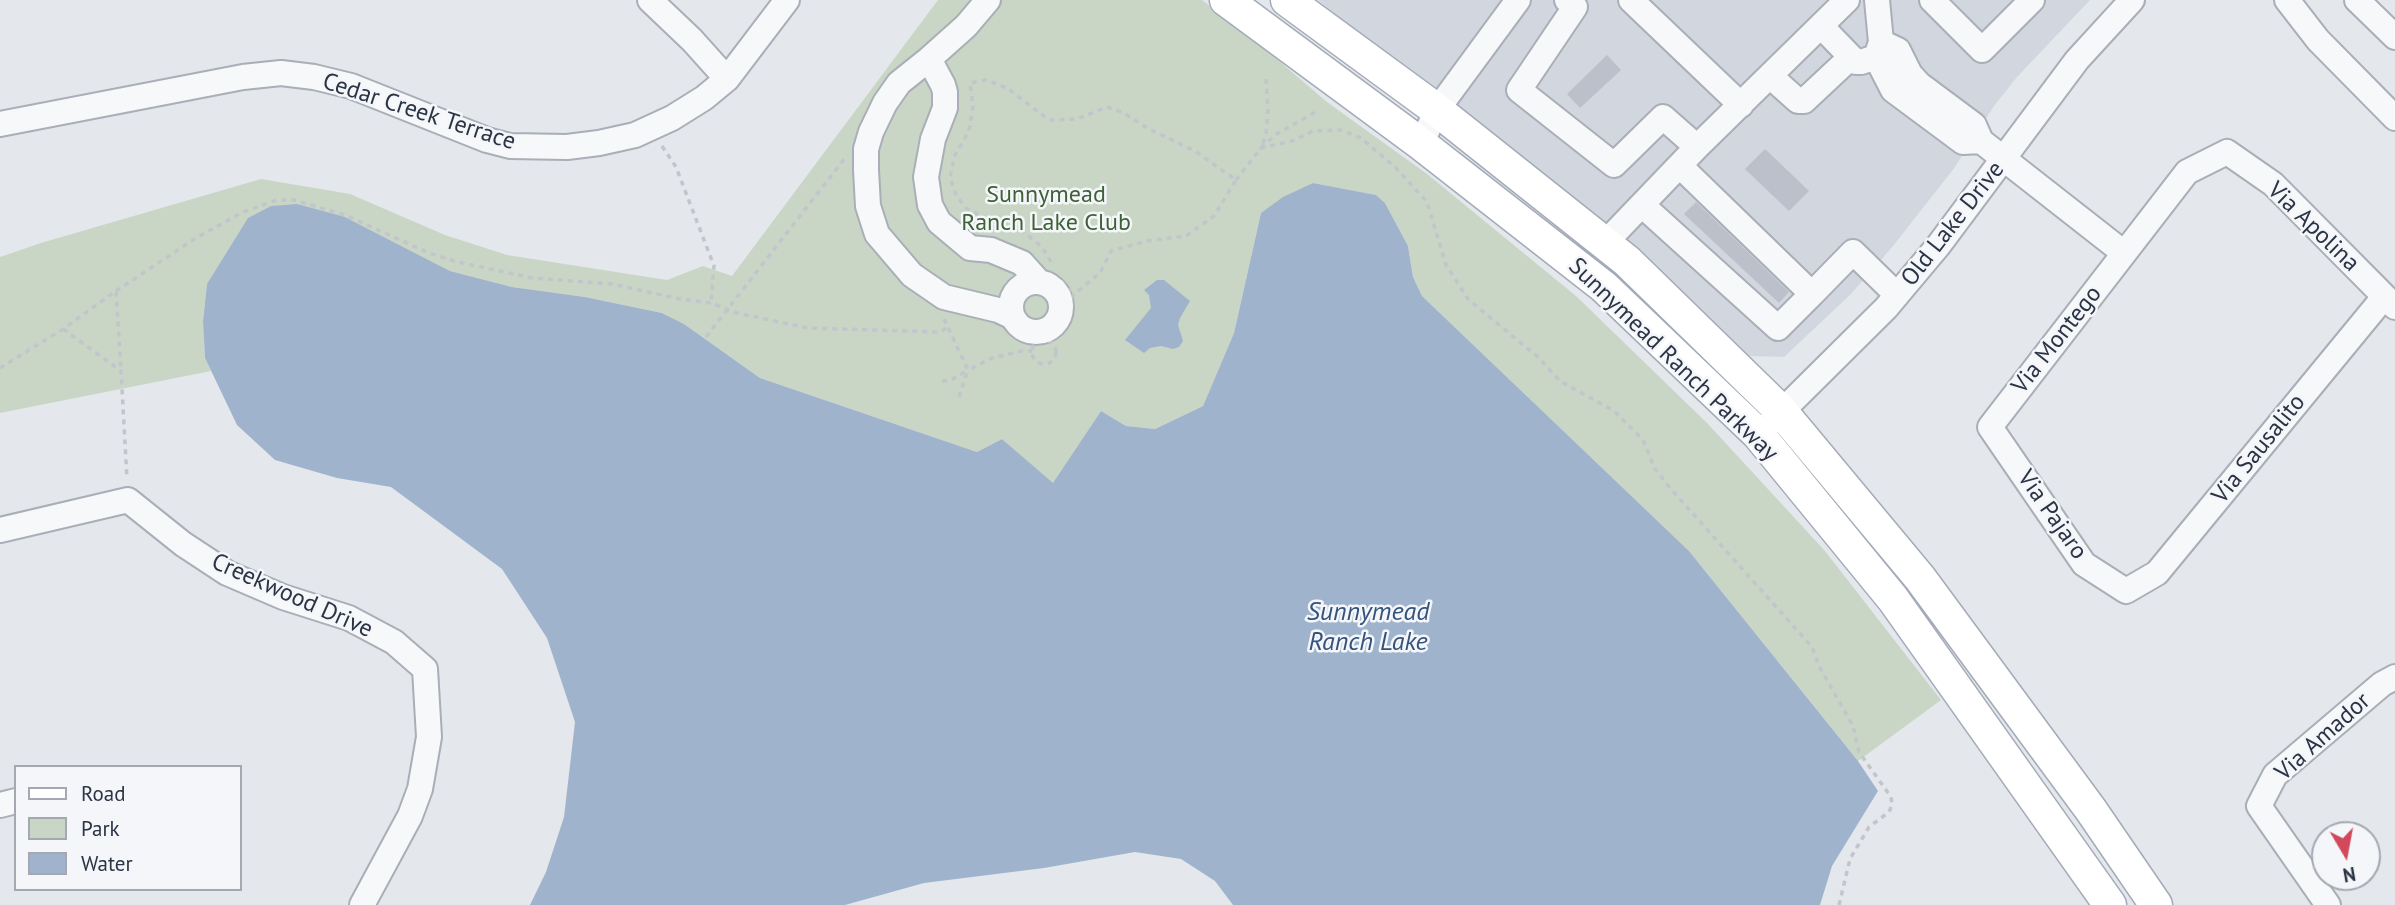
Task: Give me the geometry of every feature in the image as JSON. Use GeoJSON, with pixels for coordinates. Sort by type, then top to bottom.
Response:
{"type":"FeatureCollection","features":[{"type":"Feature","properties":{"kind":"main road","name":"Sunnymead Ranch Parkway"},"geometry":{"type":"LineString","coordinates":[[1226,0],[1421,144],[1604,287],[1758,434],[1893,599],[2110,905]]}},
{"type":"Feature","properties":{"kind":"main road","name":"Sunnymead Ranch Parkway"},"geometry":{"type":"LineString","coordinates":[[1287,0],[1437,110],[1627,261],[1781,411],[1920,578],[2083,799],[2156,905]]}},
{"type":"Feature","properties":{"kind":"street"},"geometry":{"type":"LineString","coordinates":[[650,0],[692,40],[727,79]]}},
{"type":"Feature","properties":{"kind":"street","name":"Cedar Creek Terrace"},"geometry":{"type":"LineString","coordinates":[[0,124],[243,77],[281,73],[351,86],[487,140],[510,146],[568,147],[599,143],[635,135],[672,118],[704,98],[727,79],[787,0]]}},
{"type":"Feature","properties":{"kind":"street"},"geometry":{"type":"LineString","coordinates":[[988,0],[966,26],[899,83],[884,103],[869,141],[866,170],[868,206],[877,234],[912,275],[944,297],[998,310],[1033,331],[1042,331],[1056,321],[1061,305],[1059,297],[1047,284],[1048,273]]}},
{"type":"Feature","properties":{"kind":"street"},"geometry":{"type":"LineString","coordinates":[[1421,144],[1437,110],[1518,0]]}},
{"type":"Feature","properties":{"kind":"street"},"geometry":{"type":"LineString","coordinates":[[1567,0],[1575,7],[1519,90],[1614,165],[1663,117],[1698,147]]}},
{"type":"Feature","properties":{"kind":"street"},"geometry":{"type":"LineString","coordinates":[[1632,0],[1741,105]]}},
{"type":"Feature","properties":{"kind":"street"},"geometry":{"type":"LineString","coordinates":[[1605,243],[1847,0]]}},
{"type":"Feature","properties":{"kind":"street"},"geometry":{"type":"LineString","coordinates":[[1877,0],[1878,49]]}},
{"type":"Feature","properties":{"kind":"street"},"geometry":{"type":"LineString","coordinates":[[1932,0],[1982,50],[2032,0]]}},
{"type":"Feature","properties":{"kind":"street","name":"Old Lake Drive"},"geometry":{"type":"LineString","coordinates":[[1758,434],[1897,295],[1938,246],[2077,60],[2132,0]]}},
{"type":"Feature","properties":{"kind":"street"},"geometry":{"type":"LineString","coordinates":[[2287,0],[2318,40],[2395,118]]}},
{"type":"Feature","properties":{"kind":"street"},"geometry":{"type":"LineString","coordinates":[[2357,0],[2395,37]]}},
{"type":"Feature","properties":{"kind":"street"},"geometry":{"type":"LineString","coordinates":[[1821,26],[1856,62],[1878,49],[1898,50],[1910,74],[1919,84],[1974,125],[1980,141],[2124,253]]}},
{"type":"Feature","properties":{"kind":"street"},"geometry":{"type":"LineString","coordinates":[[1770,76],[1798,101],[1804,101],[1851,57]]}},
{"type":"Feature","properties":{"kind":"street"},"geometry":{"type":"LineString","coordinates":[[929,60],[945,92],[945,108],[933,139],[926,177],[930,205],[939,222],[970,248],[991,250],[1048,273]]}},
{"type":"Feature","properties":{"kind":"street","name":"Via Montego"},"geometry":{"type":"LineString","coordinates":[[1990,427],[2187,172],[2227,152]]}},
{"type":"Feature","properties":{"kind":"street","name":"Via Apolina"},"geometry":{"type":"LineString","coordinates":[[2227,152],[2273,184],[2390,302]]}},
{"type":"Feature","properties":{"kind":"street"},"geometry":{"type":"LineString","coordinates":[[1680,166],[1812,294]]}},
{"type":"Feature","properties":{"kind":"street"},"geometry":{"type":"LineString","coordinates":[[1642,205],[1778,328],[1853,252],[1897,295]]}},
{"type":"Feature","properties":{"kind":"street"},"geometry":{"type":"LineString","coordinates":[[1013,317],[1012,302],[1018,289],[1048,273]]}},
{"type":"Feature","properties":{"kind":"street","name":"Via Sausalito"},"geometry":{"type":"LineString","coordinates":[[2126,591],[2157,573],[2390,302]]}},
{"type":"Feature","properties":{"kind":"street","name":"Via Pajaro"},"geometry":{"type":"LineString","coordinates":[[1990,427],[2084,564],[2126,591]]}},
{"type":"Feature","properties":{"kind":"street"},"geometry":{"type":"LineString","coordinates":[[0,530],[128,500]]}},
{"type":"Feature","properties":{"kind":"street","name":"Creekwood Drive"},"geometry":{"type":"LineString","coordinates":[[128,500],[183,544],[227,573],[283,597],[349,618],[394,642],[425,669],[429,737],[420,789],[410,816],[362,905]]}},
{"type":"Feature","properties":{"kind":"street","name":"Via Amador"},"geometry":{"type":"LineString","coordinates":[[2328,905],[2259,806],[2275,775],[2382,684],[2395,677]]}},
{"type":"Feature","properties":{"kind":"path"},"geometry":{"type":"LineString","coordinates":[[1261,148],[1266,135],[1268,111],[1266,79]]}},
{"type":"Feature","properties":{"kind":"path"},"geometry":{"type":"LineString","coordinates":[[1073,295],[1048,273],[1049,257],[1042,247],[1021,230],[966,208],[956,195],[950,177],[955,155],[969,131],[973,106],[970,83],[986,80],[1007,88],[1049,120],[1077,119],[1107,107],[1122,112],[1149,129],[1195,151],[1236,180]]}},
{"type":"Feature","properties":{"kind":"path"},"geometry":{"type":"LineString","coordinates":[[1050,341],[1070,317],[1073,295],[1100,273],[1111,251],[1147,241],[1185,236],[1214,216],[1236,180],[1261,148],[1275,135],[1320,110]]}},
{"type":"Feature","properties":{"kind":"path"},"geometry":{"type":"LineString","coordinates":[[1261,148],[1292,141],[1313,131],[1341,130],[1361,138],[1396,168],[1427,202],[1446,265],[1468,299],[1539,358],[1560,381],[1614,411],[1643,440],[1655,469],[1670,488],[1812,648],[1819,666],[1853,726],[1860,752],[1891,797],[1892,805],[1889,812],[1870,827],[1854,851],[1839,905]]}},
{"type":"Feature","properties":{"kind":"path"},"geometry":{"type":"LineString","coordinates":[[662,146],[676,167],[714,266],[711,303]]}},
{"type":"Feature","properties":{"kind":"path"},"geometry":{"type":"LineString","coordinates":[[706,337],[853,148]]}},
{"type":"Feature","properties":{"kind":"path"},"geometry":{"type":"LineString","coordinates":[[0,368],[63,329],[196,238],[243,212],[277,200],[294,200],[345,215],[429,253],[454,261],[532,278],[612,285],[711,303],[808,328],[942,332],[946,328]]}},
{"type":"Feature","properties":{"kind":"path"},"geometry":{"type":"LineString","coordinates":[[116,291],[128,500]]}},
{"type":"Feature","properties":{"kind":"path"},"geometry":{"type":"LineString","coordinates":[[942,314],[946,328],[968,370],[959,397]]}},
{"type":"Feature","properties":{"kind":"path"},"geometry":{"type":"LineString","coordinates":[[63,329],[121,371]]}},
{"type":"Feature","properties":{"kind":"path"},"geometry":{"type":"LineString","coordinates":[[1032,351],[1038,341],[1050,341]]}},
{"type":"Feature","properties":{"kind":"path"},"geometry":{"type":"LineString","coordinates":[[1032,351],[1037,362],[1049,363],[1056,350],[1050,341]]}},
{"type":"Feature","properties":{"kind":"path"},"geometry":{"type":"LineString","coordinates":[[942,381],[951,380],[992,358],[1032,351]]}},
{"type":"Feature","properties":{"kind":"shaded area"},"geometry":{"type":"Polygon","coordinates":[[[1318,0],[2090,0],[2017,77],[1994,106],[1955,167],[1893,246],[1850,295],[1784,357],[1749,356],[1318,0]]]}},
{"type":"Feature","properties":{"kind":"green space","name":"Sunnymead Ranch Lake Club"},"geometry":{"type":"Polygon","coordinates":[[[938,0],[1202,0],[1245,32],[1327,102],[1427,174],[1576,296],[1708,424],[1825,551],[1941,700],[1858,761],[1689,551],[1422,296],[1413,277],[1408,246],[1385,203],[1376,195],[1313,183],[1261,213],[1234,333],[1203,406],[1155,429],[1126,426],[1101,411],[1053,484],[1002,439],[977,452],[760,378],[684,324],[662,313],[585,297],[512,287],[450,271],[345,217],[207,284],[203,321],[205,358],[211,371],[0,413],[0,257],[261,179],[350,194],[445,235],[507,255],[667,280],[703,266],[732,276],[938,0]]]}},
{"type":"Feature","properties":{"kind":"water","name":"Sunnymead Ranch Lake"},"geometry":{"type":"Polygon","coordinates":[[[1313,183],[1376,195],[1385,203],[1408,246],[1413,277],[1422,296],[1689,551],[1858,761],[1878,791],[1832,866],[1820,905],[1233,905],[1215,881],[1181,859],[1135,852],[1044,868],[924,883],[845,905],[530,905],[546,872],[564,817],[575,722],[547,638],[502,569],[391,487],[337,478],[275,460],[237,425],[205,358],[203,321],[207,284],[248,218],[271,206],[297,204],[345,217],[450,271],[512,287],[585,297],[662,313],[684,324],[760,378],[977,452],[1002,439],[1053,483],[1101,411],[1126,426],[1155,429],[1203,406],[1234,333],[1261,213],[1283,197],[1313,183]]]}},
{"type":"Feature","properties":{"kind":"water"},"geometry":{"type":"Polygon","coordinates":[[[1157,280],[1164,280],[1190,301],[1178,325],[1183,341],[1179,347],[1173,349],[1161,346],[1150,348],[1144,353],[1125,340],[1151,308],[1149,295],[1144,290],[1157,280]]]}},
{"type":"Feature","properties":{"kind":"building"},"geometry":{"type":"Polygon","coordinates":[[[1607,55],[1621,70],[1580,108],[1567,94],[1607,55]]]}},
{"type":"Feature","properties":{"kind":"building"},"geometry":{"type":"Polygon","coordinates":[[[1765,149],[1809,191],[1789,211],[1745,169],[1765,149]]]}},
{"type":"Feature","properties":{"kind":"building"},"geometry":{"type":"Polygon","coordinates":[[[1696,202],[1789,292],[1779,303],[1684,214],[1696,202]]]}}]}
